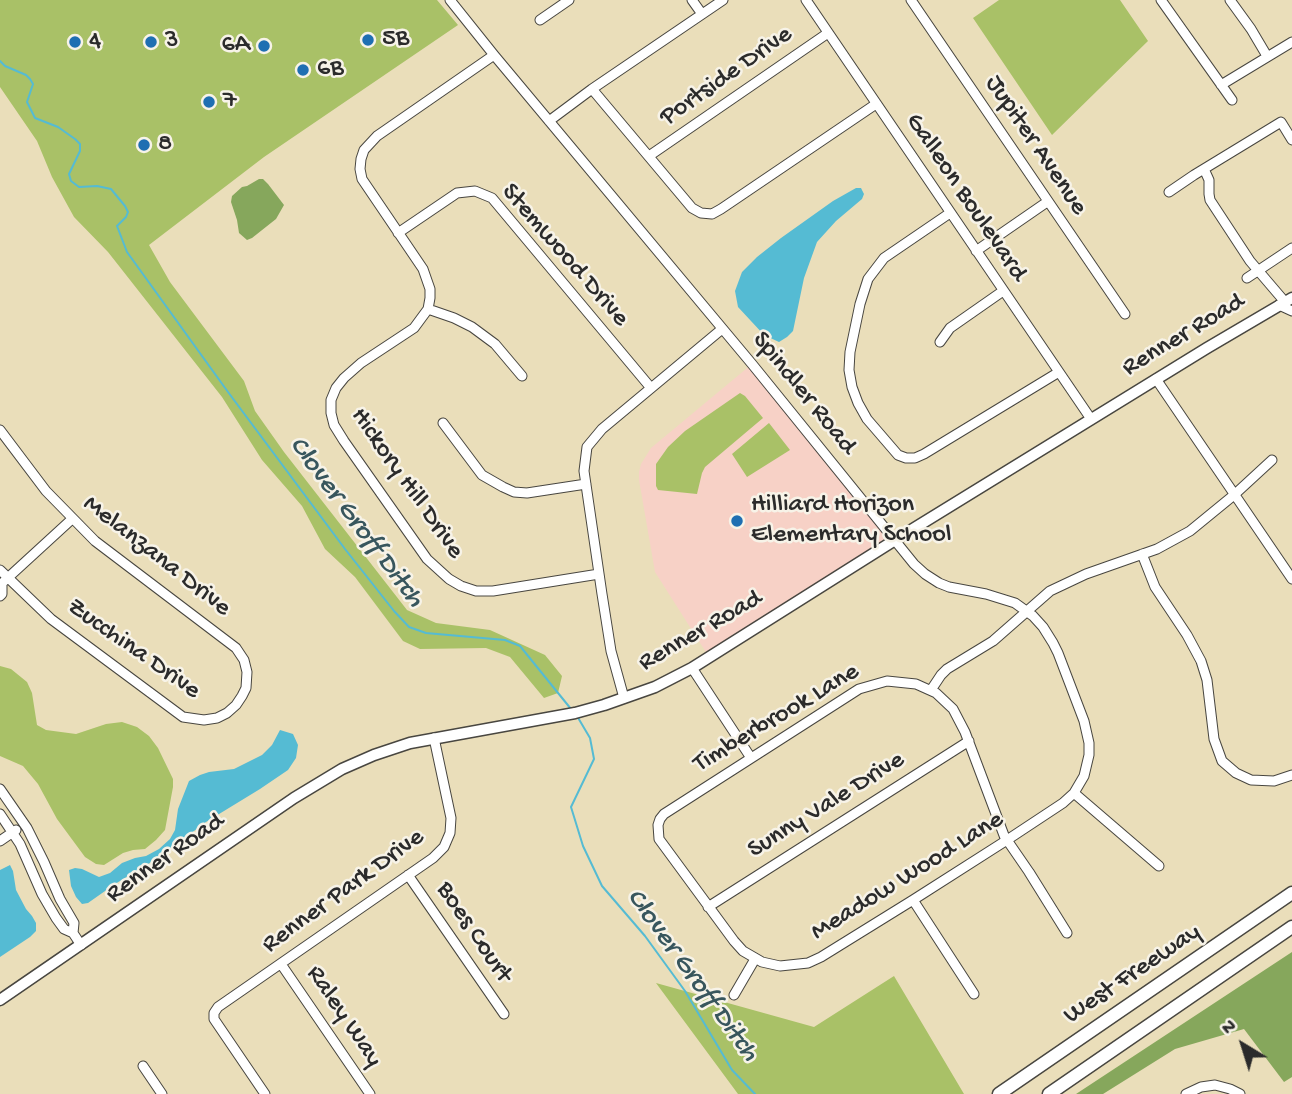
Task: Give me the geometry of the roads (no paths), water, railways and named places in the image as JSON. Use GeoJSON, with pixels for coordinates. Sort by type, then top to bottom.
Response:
{"type":"FeatureCollection","features":[{"type":"Feature","properties":{"kind":"highway","name":"West Freeway"},"geometry":{"type":"LineString","coordinates":[[999,1094],[1292,893]]}},
{"type":"Feature","properties":{"kind":"highway","name":"West Freeway"},"geometry":{"type":"LineString","coordinates":[[1049,1094],[1292,927]]}},
{"type":"Feature","properties":{"kind":"main road","name":"Renner Road"},"geometry":{"type":"LineString","coordinates":[[0,1000],[316,784],[367,758],[410,743],[575,713],[655,687],[692,668],[1156,379],[1288,304]]}},
{"type":"Feature","properties":{"kind":"street","name":"Spindler Road"},"geometry":{"type":"LineString","coordinates":[[450,0],[914,564],[925,574],[949,587],[1005,599],[1026,611],[1043,627],[1053,643],[1084,721],[1089,743],[1084,776],[1074,793]]}},
{"type":"Feature","properties":{"kind":"street"},"geometry":{"type":"LineString","coordinates":[[540,20],[569,0]]}},
{"type":"Feature","properties":{"kind":"street"},"geometry":{"type":"LineString","coordinates":[[692,0],[702,14]]}},
{"type":"Feature","properties":{"kind":"street"},"geometry":{"type":"LineString","coordinates":[[549,121],[723,0]]}},
{"type":"Feature","properties":{"kind":"street","name":"Galleon Boulevard"},"geometry":{"type":"LineString","coordinates":[[806,0],[1091,419]]}},
{"type":"Feature","properties":{"kind":"street","name":"Jupiter Avenue"},"geometry":{"type":"LineString","coordinates":[[911,0],[1125,314]]}},
{"type":"Feature","properties":{"kind":"street"},"geometry":{"type":"LineString","coordinates":[[1161,0],[1232,100]]}},
{"type":"Feature","properties":{"kind":"street"},"geometry":{"type":"LineString","coordinates":[[1230,0],[1267,56]]}},
{"type":"Feature","properties":{"kind":"street","name":"Portside Drive"},"geometry":{"type":"LineString","coordinates":[[649,156],[828,33]]}},
{"type":"Feature","properties":{"kind":"street"},"geometry":{"type":"LineString","coordinates":[[1221,85],[1292,42]]}},
{"type":"Feature","properties":{"kind":"street"},"geometry":{"type":"LineString","coordinates":[[494,55],[377,136],[364,150],[360,159],[362,179],[423,269],[430,289],[428,309],[472,327],[495,344],[522,376]]}},
{"type":"Feature","properties":{"kind":"street"},"geometry":{"type":"LineString","coordinates":[[592,89],[692,208],[701,213],[712,214],[876,104]]}},
{"type":"Feature","properties":{"kind":"street"},"geometry":{"type":"LineString","coordinates":[[1169,192],[1281,122],[1292,140]]}},
{"type":"Feature","properties":{"kind":"street"},"geometry":{"type":"LineString","coordinates":[[1204,169],[1209,180],[1210,200],[1250,261],[1288,304]]}},
{"type":"Feature","properties":{"kind":"street","name":"Stemwood Drive"},"geometry":{"type":"LineString","coordinates":[[398,233],[457,193],[475,191],[492,198],[650,388]]}},
{"type":"Feature","properties":{"kind":"street"},"geometry":{"type":"LineString","coordinates":[[976,251],[1047,202]]}},
{"type":"Feature","properties":{"kind":"street"},"geometry":{"type":"LineString","coordinates":[[950,213],[884,258],[868,279],[860,304],[849,370],[858,404],[867,419],[898,454],[915,458],[1059,372]]}},
{"type":"Feature","properties":{"kind":"street"},"geometry":{"type":"LineString","coordinates":[[1247,278],[1292,248]]}},
{"type":"Feature","properties":{"kind":"street"},"geometry":{"type":"LineString","coordinates":[[940,342],[950,328],[1003,291]]}},
{"type":"Feature","properties":{"kind":"street","name":"Hickory Hill Drive"},"geometry":{"type":"LineString","coordinates":[[428,309],[414,328],[361,363],[344,377],[336,388],[331,400],[331,413],[334,425],[344,441],[427,559],[437,570],[461,586],[476,591],[493,591],[599,574]]}},
{"type":"Feature","properties":{"kind":"street"},"geometry":{"type":"LineString","coordinates":[[624,698],[611,651],[599,574],[584,471],[587,447],[601,429],[722,329]]}},
{"type":"Feature","properties":{"kind":"street"},"geometry":{"type":"LineString","coordinates":[[1156,379],[1292,579]]}},
{"type":"Feature","properties":{"kind":"street"},"geometry":{"type":"LineString","coordinates":[[443,423],[482,475],[514,492],[527,493],[586,484]]}},
{"type":"Feature","properties":{"kind":"street","name":"Melanzana Drive"},"geometry":{"type":"LineString","coordinates":[[0,430],[46,491],[72,519],[114,556],[236,648],[244,660],[247,672],[246,688]]}},
{"type":"Feature","properties":{"kind":"street"},"geometry":{"type":"LineString","coordinates":[[1067,933],[1007,840],[969,741],[953,709],[931,690],[947,669],[993,641],[1041,596],[1086,573],[1157,548],[1190,531],[1272,460]]}},
{"type":"Feature","properties":{"kind":"street"},"geometry":{"type":"LineString","coordinates":[[0,596],[3,583],[72,519]]}},
{"type":"Feature","properties":{"kind":"street"},"geometry":{"type":"LineString","coordinates":[[1142,554],[1155,587],[1201,661],[1207,680],[1214,739],[1223,761],[1236,773],[1251,780],[1274,781],[1292,775]]}},
{"type":"Feature","properties":{"kind":"street","name":"Zucchina Drive"},"geometry":{"type":"LineString","coordinates":[[0,570],[3,583],[183,717],[204,720],[217,718],[236,705],[246,688]]}},
{"type":"Feature","properties":{"kind":"street"},"geometry":{"type":"LineString","coordinates":[[692,668],[751,758]]}},
{"type":"Feature","properties":{"kind":"street","name":"Timberbrook Lane"},"geometry":{"type":"LineString","coordinates":[[708,907],[659,839],[658,825],[664,814],[859,689],[887,681],[916,684],[931,690]]}},
{"type":"Feature","properties":{"kind":"street","name":"Renner Park Drive"},"geometry":{"type":"LineString","coordinates":[[265,1094],[214,1019],[214,1013],[218,1007],[444,847],[450,833],[451,818],[434,738]]}},
{"type":"Feature","properties":{"kind":"street","name":"Sunny Vale Drive"},"geometry":{"type":"LineString","coordinates":[[708,907],[969,741]]}},
{"type":"Feature","properties":{"kind":"street"},"geometry":{"type":"LineString","coordinates":[[0,789],[24,824],[44,862],[60,900],[74,923],[73,933]]}},
{"type":"Feature","properties":{"kind":"street"},"geometry":{"type":"LineString","coordinates":[[1074,793],[1159,866]]}},
{"type":"Feature","properties":{"kind":"street","name":"Meadow Wood Lane"},"geometry":{"type":"LineString","coordinates":[[755,959],[780,966],[808,963],[821,957],[1007,840],[1074,793]]}},
{"type":"Feature","properties":{"kind":"street"},"geometry":{"type":"LineString","coordinates":[[0,814],[20,844],[56,918],[64,929],[73,933],[81,945]]}},
{"type":"Feature","properties":{"kind":"street"},"geometry":{"type":"LineString","coordinates":[[0,841],[24,824]]}},
{"type":"Feature","properties":{"kind":"street","name":"Boes Court"},"geometry":{"type":"LineString","coordinates":[[408,875],[503,1014]]}},
{"type":"Feature","properties":{"kind":"street"},"geometry":{"type":"LineString","coordinates":[[912,900],[974,994]]}},
{"type":"Feature","properties":{"kind":"street"},"geometry":{"type":"LineString","coordinates":[[708,907],[734,941],[755,959],[734,996]]}},
{"type":"Feature","properties":{"kind":"street","name":"Raley Way"},"geometry":{"type":"LineString","coordinates":[[281,964],[370,1094]]}},
{"type":"Feature","properties":{"kind":"street"},"geometry":{"type":"LineString","coordinates":[[143,1066],[162,1094]]}},
{"type":"Feature","properties":{"kind":"street"},"geometry":{"type":"LineString","coordinates":[[1186,1094],[1201,1087],[1215,1085],[1230,1088],[1240,1094]]}},
{"type":"Feature","properties":{"kind":"water"},"geometry":{"type":"Polygon","coordinates":[[[856,188],[861,188],[864,194],[862,199],[817,242],[804,278],[793,331],[779,342],[764,335],[738,307],[735,291],[742,272],[781,238],[856,188]]]}},
{"type":"Feature","properties":{"kind":"water"},"geometry":{"type":"Polygon","coordinates":[[[280,730],[293,734],[298,745],[296,758],[288,770],[206,822],[158,858],[88,903],[82,904],[76,897],[69,870],[82,869],[99,877],[110,873],[122,863],[159,849],[175,830],[178,809],[189,781],[209,772],[234,769],[262,755],[272,745],[280,730]]]}},
{"type":"Feature","properties":{"kind":"water"},"geometry":{"type":"Polygon","coordinates":[[[10,865],[16,890],[36,923],[36,931],[0,957],[0,870],[10,865]]]}},
{"type":"Feature","properties":{"kind":"waterway","name":"Clover Groff Ditch"},"geometry":{"type":"LineString","coordinates":[[0,61],[30,79],[33,84],[27,102],[35,118],[58,127],[80,144],[80,151],[69,174],[71,181],[79,187],[97,186],[111,189],[125,206],[128,212],[117,226],[127,252],[228,392],[394,611],[409,627],[426,633],[505,640],[520,646],[571,709]]}},
{"type":"Feature","properties":{"kind":"waterway","name":"Clover Groff Ditch"},"geometry":{"type":"LineString","coordinates":[[577,716],[590,738],[594,759],[571,807],[583,846],[602,886],[645,936],[685,991],[732,1070],[755,1094]]}},
{"type":"Feature","properties":{"kind":"place","name":"5B"},"geometry":{"type":"Point","coordinates":[368,40]}},
{"type":"Feature","properties":{"kind":"place","name":"4"},"geometry":{"type":"Point","coordinates":[75,42]}},
{"type":"Feature","properties":{"kind":"place","name":"3"},"geometry":{"type":"Point","coordinates":[151,42]}},
{"type":"Feature","properties":{"kind":"place","name":"6A"},"geometry":{"type":"Point","coordinates":[264,46]}},
{"type":"Feature","properties":{"kind":"place","name":"6B"},"geometry":{"type":"Point","coordinates":[303,70]}},
{"type":"Feature","properties":{"kind":"place","name":"7"},"geometry":{"type":"Point","coordinates":[209,102]}},
{"type":"Feature","properties":{"kind":"place","name":"8"},"geometry":{"type":"Point","coordinates":[144,145]}},
{"type":"Feature","properties":{"kind":"place","name":"Hilliard Horizon Elementary School"},"geometry":{"type":"Point","coordinates":[737,521]}}]}
